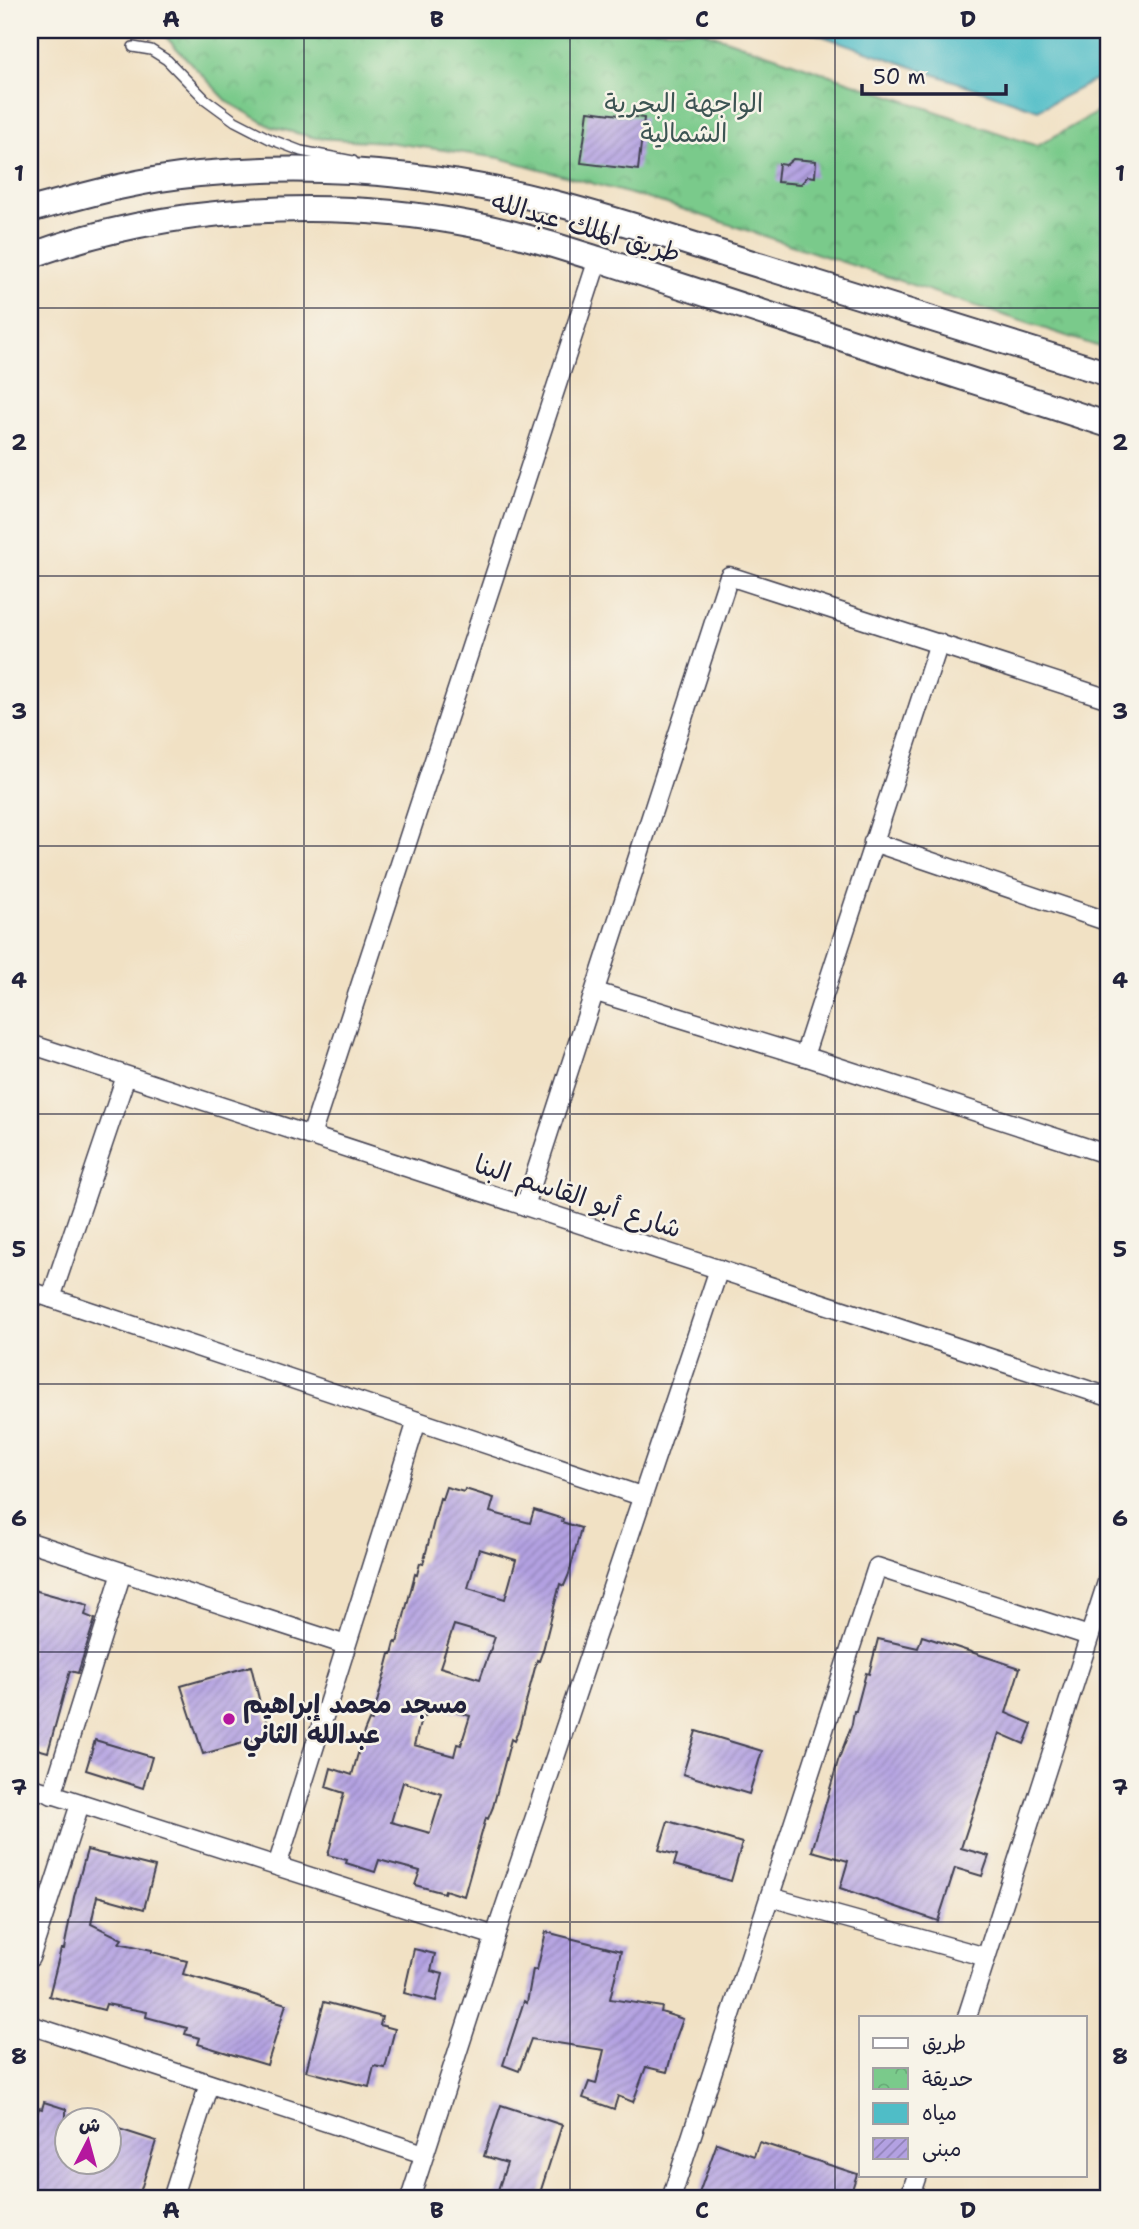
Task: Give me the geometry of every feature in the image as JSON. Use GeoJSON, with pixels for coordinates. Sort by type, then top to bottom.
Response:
{"type":"FeatureCollection","features":[{"type":"Feature","properties":{"kind":"street","name":"طريق الملك عبدالله"},"geometry":{"type":"LineString","coordinates":[[30,211],[107,189],[198,174],[285,169],[369,172],[415,177],[507,192],[614,219],[1109,374]]}},
{"type":"Feature","properties":{"kind":"street","name":"طريق الملك عبدالله"},"geometry":{"type":"LineString","coordinates":[[30,256],[118,230],[243,212],[364,212],[475,225],[548,243],[1109,425]]}},
{"type":"Feature","properties":{"kind":"street"},"geometry":{"type":"LineString","coordinates":[[311,1136],[598,259]]}},
{"type":"Feature","properties":{"kind":"street"},"geometry":{"type":"LineString","coordinates":[[526,1206],[729,576],[1109,699]]}},
{"type":"Feature","properties":{"kind":"street"},"geometry":{"type":"LineString","coordinates":[[804,1056],[939,643]]}},
{"type":"Feature","properties":{"kind":"street"},"geometry":{"type":"LineString","coordinates":[[873,842],[1109,922]]}},
{"type":"Feature","properties":{"kind":"street"},"geometry":{"type":"LineString","coordinates":[[596,992],[1109,1155]]}},
{"type":"Feature","properties":{"kind":"street","name":"شارع أبو القاسم البنا"},"geometry":{"type":"LineString","coordinates":[[30,1044],[1109,1397]]}},
{"type":"Feature","properties":{"kind":"street"},"geometry":{"type":"LineString","coordinates":[[51,1298],[126,1076]]}},
{"type":"Feature","properties":{"kind":"street"},"geometry":{"type":"LineString","coordinates":[[410,2199],[641,1496],[719,1269]]}},
{"type":"Feature","properties":{"kind":"street"},"geometry":{"type":"LineString","coordinates":[[30,1291],[641,1496]]}},
{"type":"Feature","properties":{"kind":"street"},"geometry":{"type":"LineString","coordinates":[[277,1866],[417,1421]]}},
{"type":"Feature","properties":{"kind":"street"},"geometry":{"type":"LineString","coordinates":[[30,1542],[346,1645]]}},
{"type":"Feature","properties":{"kind":"street"},"geometry":{"type":"LineString","coordinates":[[671,2199],[877,1567],[1089,1636]]}},
{"type":"Feature","properties":{"kind":"street"},"geometry":{"type":"LineString","coordinates":[[52,1795],[122,1572]]}},
{"type":"Feature","properties":{"kind":"street"},"geometry":{"type":"LineString","coordinates":[[967,2016],[1109,1576]]}},
{"type":"Feature","properties":{"kind":"street"},"geometry":{"type":"LineString","coordinates":[[30,1787],[495,1936]]}},
{"type":"Feature","properties":{"kind":"street"},"geometry":{"type":"LineString","coordinates":[[30,1958],[80,1804]]}},
{"type":"Feature","properties":{"kind":"street"},"geometry":{"type":"LineString","coordinates":[[770,1897],[986,1957]]}},
{"type":"Feature","properties":{"kind":"street"},"geometry":{"type":"LineString","coordinates":[[30,2025],[424,2154]]}},
{"type":"Feature","properties":{"kind":"street"},"geometry":{"type":"LineString","coordinates":[[172,2199],[209,2084]]}},
{"type":"Feature","properties":{"kind":"street"},"geometry":{"type":"LineString","coordinates":[[909,2199],[917,2176]]}},
{"type":"Feature","properties":{"kind":"lane"},"geometry":{"type":"LineString","coordinates":[[133,47],[151,50],[167,60],[205,99],[235,121],[270,139],[301,151],[415,177]]}},
{"type":"Feature","properties":{"kind":"green space","name":"الواجهة البحرية الشمالية"},"geometry":{"type":"Polygon","coordinates":[[[159,30],[699,30],[1037,146],[1105,108],[1109,110],[1109,350],[667,204],[500,158],[387,142],[316,138],[272,127],[228,102],[159,30]]]}},
{"type":"Feature","properties":{"kind":"water"},"geometry":{"type":"Polygon","coordinates":[[[805,30],[1109,30],[1109,73],[1038,110],[805,30]]]}},
{"type":"Feature","properties":{"kind":"building"},"geometry":{"type":"Polygon","coordinates":[[[588,111],[644,118],[638,170],[581,163],[588,111]]]}},
{"type":"Feature","properties":{"kind":"building"},"geometry":{"type":"Polygon","coordinates":[[[793,159],[816,161],[815,177],[808,176],[801,184],[777,182],[779,164],[786,165],[793,159]]]}},
{"type":"Feature","properties":{"kind":"building"},"geometry":{"type":"Polygon","coordinates":[[[446,1487],[464,1492],[465,1489],[494,1498],[490,1512],[530,1523],[534,1510],[581,1528],[569,1574],[564,1586],[560,1584],[519,1729],[514,1741],[511,1739],[493,1807],[488,1819],[486,1818],[464,1896],[415,1885],[420,1871],[379,1860],[375,1872],[328,1855],[344,1793],[326,1787],[331,1768],[352,1775],[364,1732],[369,1720],[372,1721],[390,1654],[395,1642],[397,1643],[415,1574],[417,1575],[420,1563],[423,1564],[440,1498],[442,1499],[446,1487]],[[479,1549],[468,1588],[505,1599],[516,1560],[479,1549]],[[454,1625],[440,1667],[480,1679],[495,1637],[454,1625]],[[429,1704],[425,1717],[422,1716],[414,1745],[454,1756],[457,1744],[461,1745],[470,1716],[429,1704]],[[403,1782],[391,1822],[430,1833],[442,1794],[403,1782]]]}},
{"type":"Feature","properties":{"kind":"building"},"geometry":{"type":"Polygon","coordinates":[[[30,1589],[88,1605],[85,1615],[95,1619],[78,1673],[70,1671],[48,1752],[30,1747],[30,1589]]]}},
{"type":"Feature","properties":{"kind":"building"},"geometry":{"type":"Polygon","coordinates":[[[922,1636],[1020,1668],[1006,1713],[1032,1724],[1024,1744],[999,1733],[961,1848],[989,1856],[982,1876],[955,1868],[938,1921],[840,1888],[848,1861],[812,1851],[878,1639],[918,1648],[922,1636]]]}},
{"type":"Feature","properties":{"kind":"building","name":"مسجد محمد إبراهيم عبدالله الثاني"},"geometry":{"type":"Polygon","coordinates":[[[251,1666],[260,1703],[272,1735],[203,1754],[181,1686],[251,1666]]]}},
{"type":"Feature","properties":{"kind":"building"},"geometry":{"type":"Polygon","coordinates":[[[696,1731],[762,1751],[749,1794],[683,1774],[696,1731]]]}},
{"type":"Feature","properties":{"kind":"building"},"geometry":{"type":"Polygon","coordinates":[[[95,1740],[152,1757],[143,1788],[86,1770],[95,1740]]]}},
{"type":"Feature","properties":{"kind":"building"},"geometry":{"type":"Polygon","coordinates":[[[668,1821],[742,1843],[731,1881],[674,1865],[677,1855],[659,1850],[668,1821]]]}},
{"type":"Feature","properties":{"kind":"building"},"geometry":{"type":"Polygon","coordinates":[[[87,1850],[155,1867],[144,1909],[97,1896],[91,1924],[122,1939],[119,1943],[187,1961],[183,1974],[286,2004],[267,2065],[198,2044],[200,2038],[185,2034],[187,2028],[146,2017],[147,2012],[106,2004],[104,2010],[49,1996],[61,1949],[64,1949],[87,1850]]]}},
{"type":"Feature","properties":{"kind":"building"},"geometry":{"type":"Polygon","coordinates":[[[546,1932],[621,1951],[610,1999],[662,2007],[661,2012],[683,2019],[667,2072],[646,2067],[633,2102],[618,2096],[614,2109],[583,2098],[589,2082],[596,2084],[604,2050],[531,2039],[519,2071],[503,2065],[524,2001],[527,2003],[533,1969],[537,1970],[546,1932]]]}},
{"type":"Feature","properties":{"kind":"building"},"geometry":{"type":"Polygon","coordinates":[[[414,1949],[435,1954],[431,1971],[443,1974],[436,2001],[404,1993],[414,1949]]]}},
{"type":"Feature","properties":{"kind":"building"},"geometry":{"type":"Polygon","coordinates":[[[324,2002],[382,2017],[380,2025],[395,2029],[385,2068],[374,2066],[369,2087],[306,2071],[324,2002]]]}},
{"type":"Feature","properties":{"kind":"building"},"geometry":{"type":"Polygon","coordinates":[[[44,2102],[57,2106],[52,2106],[52,2176],[122,2176],[122,2130],[156,2141],[138,2199],[30,2199],[30,2136],[39,2108],[42,2109],[44,2102]]]}},
{"type":"Feature","properties":{"kind":"building"},"geometry":{"type":"Polygon","coordinates":[[[501,2105],[562,2125],[538,2199],[495,2199],[507,2163],[484,2156],[501,2105]]]}},
{"type":"Feature","properties":{"kind":"building"},"geometry":{"type":"Polygon","coordinates":[[[759,2142],[857,2174],[849,2199],[697,2199],[717,2143],[754,2156],[759,2142]]]}},
{"type":"Feature","properties":{"kind":"place","name":"مسجد محمد إبراهيم عبدالله الثاني"},"geometry":{"type":"Point","coordinates":[229,1719]}}]}
